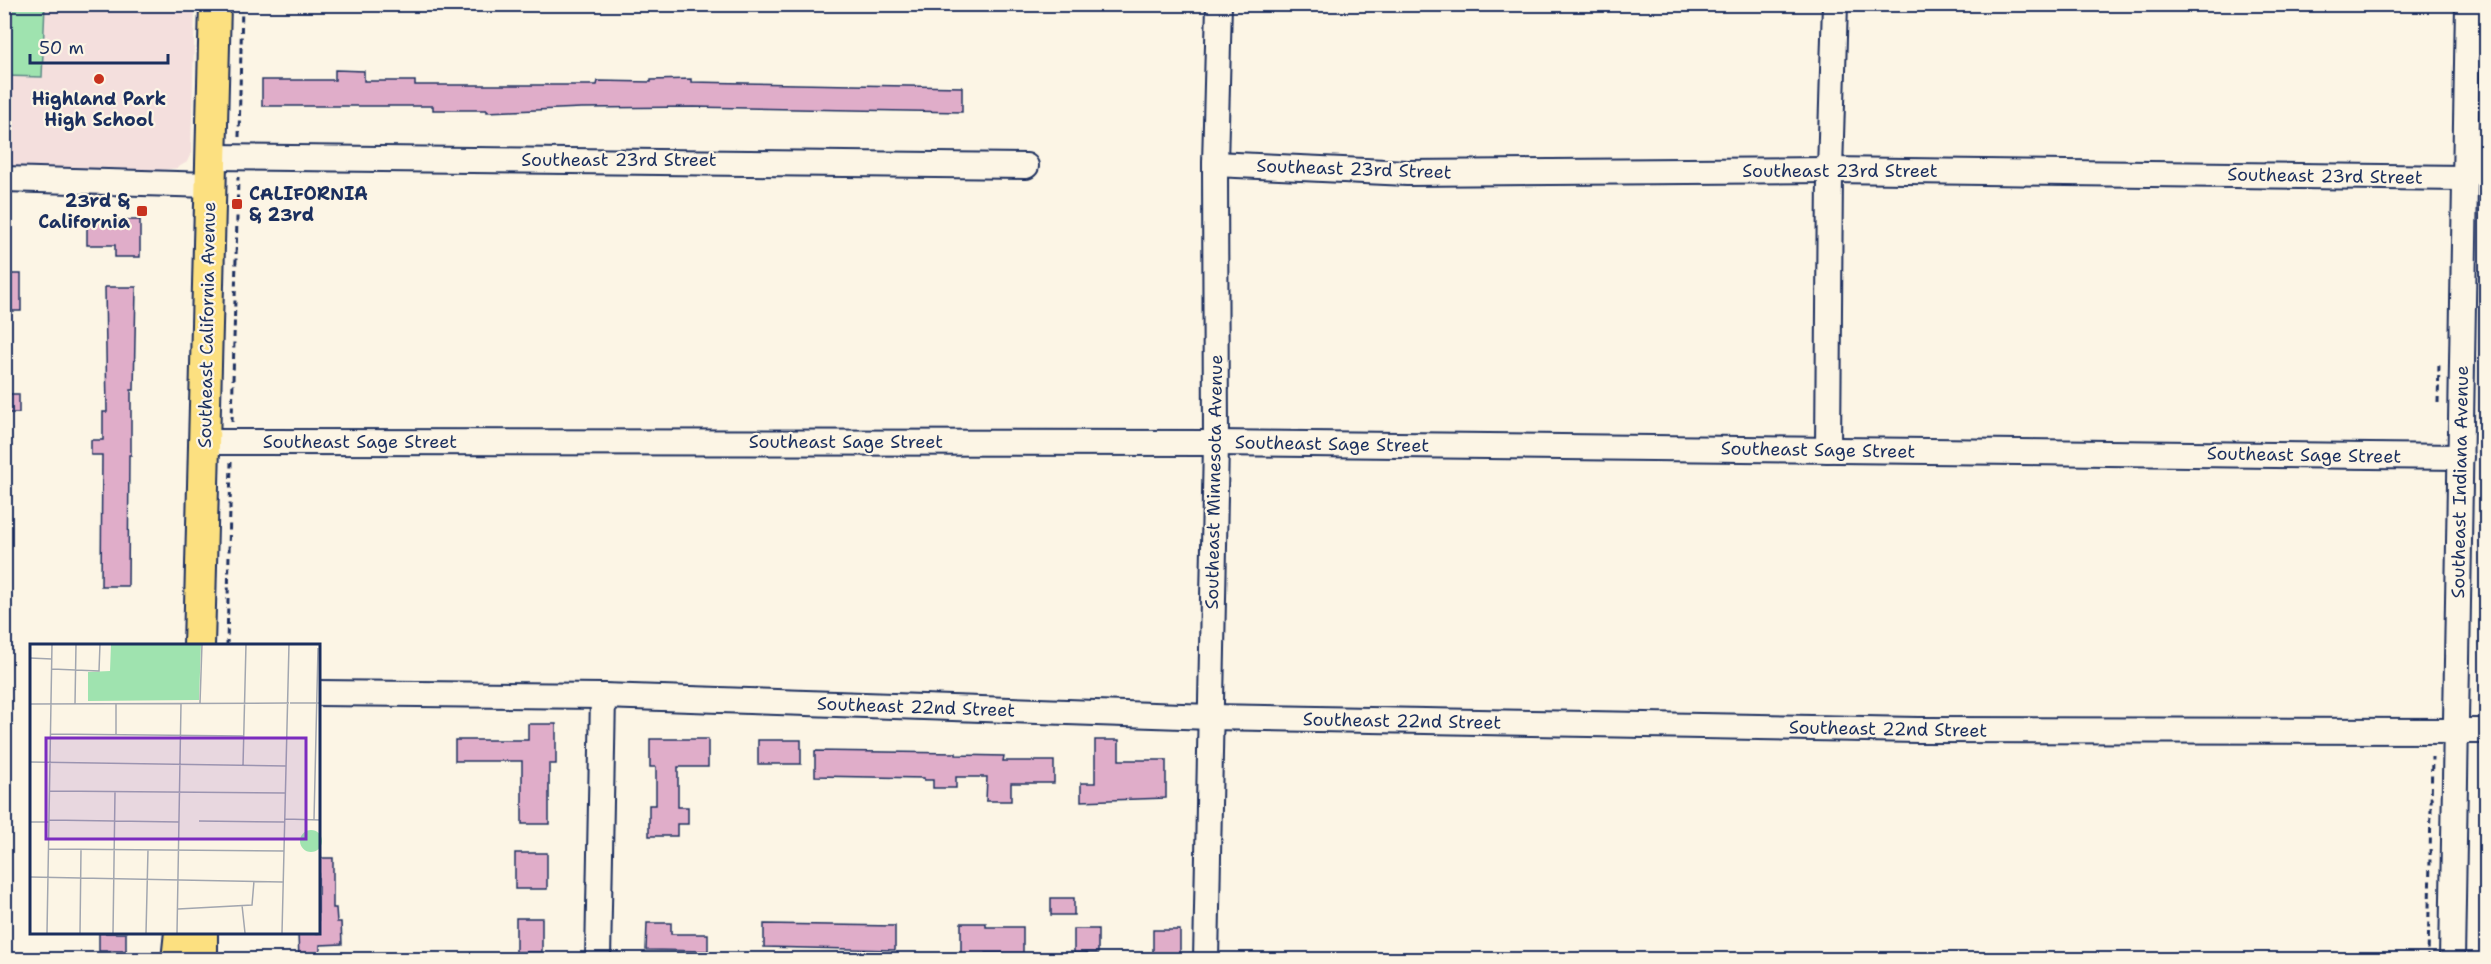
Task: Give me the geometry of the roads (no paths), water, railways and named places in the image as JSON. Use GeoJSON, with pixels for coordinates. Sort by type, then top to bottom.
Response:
{"type":"FeatureCollection","features":[{"type":"Feature","properties":{"kind":"main road","name":"Southeast California Avenue"},"geometry":{"type":"LineString","coordinates":[[199,644],[218,442],[220,166],[215,4]]}},
{"type":"Feature","properties":{"kind":"main road"},"geometry":{"type":"LineString","coordinates":[[177,960],[180,934]]}},
{"type":"Feature","properties":{"kind":"main road"},"geometry":{"type":"LineString","coordinates":[[202,934],[202,960]]}},
{"type":"Feature","properties":{"kind":"street","name":"Southeast Minnesota Avenue"},"geometry":{"type":"LineString","coordinates":[[1206,960],[1216,443],[1215,164],[1219,4]]}},
{"type":"Feature","properties":{"kind":"street"},"geometry":{"type":"LineString","coordinates":[[1828,450],[1830,170],[1835,4]]}},
{"type":"Feature","properties":{"kind":"street","name":"Southeast Indiana Avenue"},"geometry":{"type":"LineString","coordinates":[[2452,960],[2461,457],[2472,168],[2468,4]]}},
{"type":"Feature","properties":{"kind":"street","name":"Southeast 23rd Street"},"geometry":{"type":"LineString","coordinates":[[1215,164],[1407,173],[2472,168]]}},
{"type":"Feature","properties":{"kind":"street","name":"Southeast 23rd Street"},"geometry":{"type":"LineString","coordinates":[[4,179],[220,166],[1026,166]]}},
{"type":"Feature","properties":{"kind":"street","name":"Southeast Sage Street"},"geometry":{"type":"LineString","coordinates":[[218,442],[1216,443],[2461,457]]}},
{"type":"Feature","properties":{"kind":"street","name":"Southeast 22nd Street"},"geometry":{"type":"LineString","coordinates":[[320,693],[603,696],[1211,717],[1918,730],[2487,731]]}},
{"type":"Feature","properties":{"kind":"street"},"geometry":{"type":"LineString","coordinates":[[598,960],[603,696]]}},
{"type":"Feature","properties":{"kind":"place","name":"Highland Park High School"},"geometry":{"type":"Point","coordinates":[99,79]}},
{"type":"Feature","properties":{"kind":"place","name":"CALIFORNIA & 23rd"},"geometry":{"type":"Point","coordinates":[237,204]}},
{"type":"Feature","properties":{"kind":"place","name":"23rd & California"},"geometry":{"type":"Point","coordinates":[142,211]}}]}
